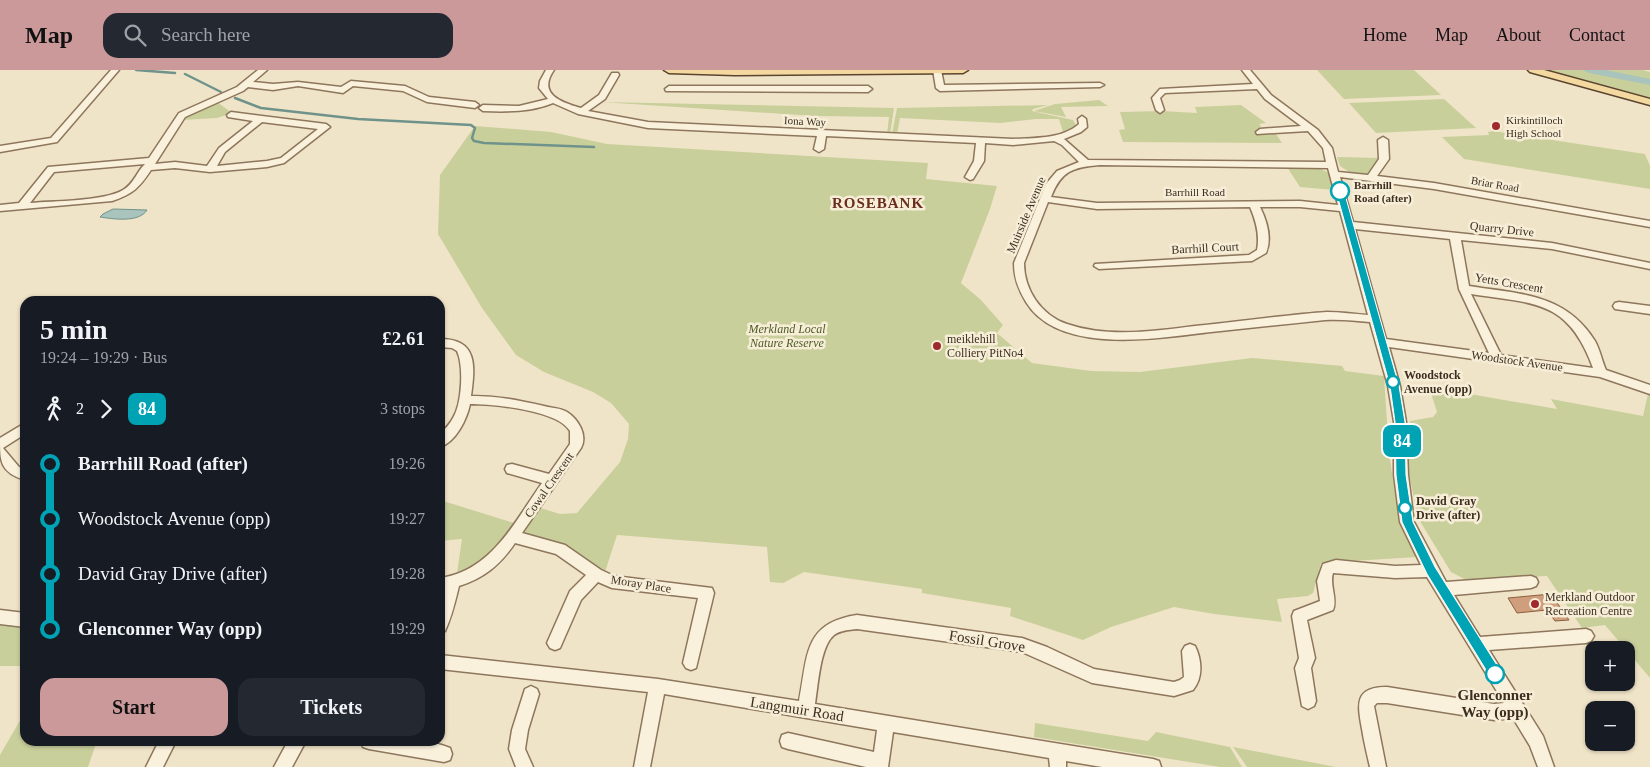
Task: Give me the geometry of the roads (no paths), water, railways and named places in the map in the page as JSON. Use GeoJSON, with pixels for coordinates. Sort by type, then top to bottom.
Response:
{"type":"FeatureCollection","features":[{"type":"Feature","properties":{"kind":"main road"},"geometry":{"type":"LineString","coordinates":[[669,70],[754,72],[963,70]]}},
{"type":"Feature","properties":{"kind":"main road"},"geometry":{"type":"LineString","coordinates":[[1533,70],[1650,102]]}},
{"type":"Feature","properties":{"kind":"street"},"geometry":{"type":"LineString","coordinates":[[0,149],[54,140],[115,70]]}},
{"type":"Feature","properties":{"kind":"street"},"geometry":{"type":"LineString","coordinates":[[0,208],[116,198],[134,188],[182,115],[247,84],[263,70]]}},
{"type":"Feature","properties":{"kind":"street"},"geometry":{"type":"LineString","coordinates":[[247,84],[273,88],[298,84],[343,90],[351,83],[405,89],[427,99],[479,106],[523,109],[553,100],[543,87],[545,78],[550,70]]}},
{"type":"Feature","properties":{"kind":"street"},"geometry":{"type":"LineString","coordinates":[[937,70],[940,88],[1100,84]]}},
{"type":"Feature","properties":{"kind":"street"},"geometry":{"type":"LineString","coordinates":[[1246,70],[1277,104],[1320,136],[1327,148],[1394,386],[1402,441],[1401,475],[1407,522],[1431,571],[1537,742],[1546,767]]}},
{"type":"Feature","properties":{"kind":"street"},"geometry":{"type":"LineString","coordinates":[[752,90],[754,72]]}},
{"type":"Feature","properties":{"kind":"street"},"geometry":{"type":"LineString","coordinates":[[581,112],[602,97],[615,75]]}},
{"type":"Feature","properties":{"kind":"street"},"geometry":{"type":"LineString","coordinates":[[1160,110],[1156,98],[1163,91],[1259,86]]}},
{"type":"Feature","properties":{"kind":"street"},"geometry":{"type":"LineString","coordinates":[[669,89],[868,89]]}},
{"type":"Feature","properties":{"kind":"street","name":"Iona Way"},"geometry":{"type":"LineString","coordinates":[[553,100],[581,112],[606,119],[648,125],[981,141],[1019,142],[1057,139],[1079,130],[1084,125],[1082,119]]}},
{"type":"Feature","properties":{"kind":"street"},"geometry":{"type":"LineString","coordinates":[[22,206],[51,169],[149,164],[210,169],[267,164],[284,160],[326,127],[231,115]]}},
{"type":"Feature","properties":{"kind":"street"},"geometry":{"type":"LineString","coordinates":[[210,169],[222,150],[260,120]]}},
{"type":"Feature","properties":{"kind":"street"},"geometry":{"type":"LineString","coordinates":[[1265,131],[1309,128]]}},
{"type":"Feature","properties":{"kind":"street"},"geometry":{"type":"LineString","coordinates":[[819,149],[822,133]]}},
{"type":"Feature","properties":{"kind":"street"},"geometry":{"type":"LineString","coordinates":[[1057,139],[1065,143],[1085,163]]}},
{"type":"Feature","properties":{"kind":"street"},"geometry":{"type":"LineString","coordinates":[[1371,178],[1384,159],[1383,140]]}},
{"type":"Feature","properties":{"kind":"street"},"geometry":{"type":"LineString","coordinates":[[970,177],[979,161],[981,141]]}},
{"type":"Feature","properties":{"kind":"street","name":"Muirside Avenue"},"geometry":{"type":"LineString","coordinates":[[1333,170],[1085,163],[1069,167],[1054,179],[1019,263],[1018,273],[1023,289],[1033,305],[1042,314],[1061,326],[1086,333],[1126,336],[1148,335],[1328,316],[1376,319]]}},
{"type":"Feature","properties":{"kind":"street","name":"Briar Road"},"geometry":{"type":"LineString","coordinates":[[1333,170],[1371,178],[1434,186],[1650,224]]}},
{"type":"Feature","properties":{"kind":"street","name":"Barrhill Road"},"geometry":{"type":"LineString","coordinates":[[1045,199],[1098,206],[1300,204],[1345,209]]}},
{"type":"Feature","properties":{"kind":"street","name":"Barrhill Court"},"geometry":{"type":"LineString","coordinates":[[1099,266],[1252,258],[1262,251],[1264,241],[1258,212],[1254,204]]}},
{"type":"Feature","properties":{"kind":"street","name":"Quarry Drive"},"geometry":{"type":"LineString","coordinates":[[1350,226],[1552,246],[1650,266]]}},
{"type":"Feature","properties":{"kind":"street"},"geometry":{"type":"LineString","coordinates":[[1455,237],[1464,289],[1496,358]]}},
{"type":"Feature","properties":{"kind":"street","name":"Yetts Crescent"},"geometry":{"type":"LineString","coordinates":[[1464,289],[1540,301],[1558,308],[1570,318],[1590,343],[1601,374]]}},
{"type":"Feature","properties":{"kind":"street"},"geometry":{"type":"LineString","coordinates":[[1619,306],[1650,310]]}},
{"type":"Feature","properties":{"kind":"street","name":"Woodstock Avenue"},"geometry":{"type":"LineString","coordinates":[[1382,342],[1601,374],[1650,390]]}},
{"type":"Feature","properties":{"kind":"street"},"geometry":{"type":"LineString","coordinates":[[445,344],[455,345],[463,351],[466,360],[465,400],[459,418],[445,436]]}},
{"type":"Feature","properties":{"kind":"street","name":"Cowal Crescent"},"geometry":{"type":"LineString","coordinates":[[446,583],[482,570],[499,556],[576,446],[576,431],[568,420],[552,411],[498,400],[465,400]]}},
{"type":"Feature","properties":{"kind":"street"},"geometry":{"type":"LineString","coordinates":[[0,444],[20,431]]}},
{"type":"Feature","properties":{"kind":"street"},"geometry":{"type":"LineString","coordinates":[[0,452],[14,471],[20,473]]}},
{"type":"Feature","properties":{"kind":"street"},"geometry":{"type":"LineString","coordinates":[[512,469],[552,480]]}},
{"type":"Feature","properties":{"kind":"street","name":"Moray Place"},"geometry":{"type":"LineString","coordinates":[[514,537],[560,549],[596,574],[612,582],[707,593],[691,663]]}},
{"type":"Feature","properties":{"kind":"street"},"geometry":{"type":"LineString","coordinates":[[1308,701],[1303,668],[1307,658],[1299,616],[1328,606],[1324,573],[1328,568],[1336,566],[1395,572],[1431,571]]}},
{"type":"Feature","properties":{"kind":"street"},"geometry":{"type":"LineString","coordinates":[[555,642],[575,596],[596,574]]}},
{"type":"Feature","properties":{"kind":"street"},"geometry":{"type":"LineString","coordinates":[[1443,590],[1531,582]]}},
{"type":"Feature","properties":{"kind":"street"},"geometry":{"type":"LineString","coordinates":[[445,612],[447,607],[446,583]]}},
{"type":"Feature","properties":{"kind":"street"},"geometry":{"type":"LineString","coordinates":[[0,617],[20,619]]}},
{"type":"Feature","properties":{"kind":"street","name":"Fossil Grove"},"geometry":{"type":"LineString","coordinates":[[806,710],[818,643],[835,627],[845,623],[857,622],[1022,645],[1042,652],[1092,676],[1174,689],[1187,685],[1191,681],[1193,675],[1190,651]]}},
{"type":"Feature","properties":{"kind":"street"},"geometry":{"type":"LineString","coordinates":[[1476,644],[1586,636]]}},
{"type":"Feature","properties":{"kind":"street","name":"Langmuir Road"},"geometry":{"type":"LineString","coordinates":[[445,663],[658,686],[886,723],[1057,759],[1153,767]]}},
{"type":"Feature","properties":{"kind":"street"},"geometry":{"type":"LineString","coordinates":[[640,767],[658,686]]}},
{"type":"Feature","properties":{"kind":"street"},"geometry":{"type":"LineString","coordinates":[[525,767],[517,749],[520,730],[531,694]]}},
{"type":"Feature","properties":{"kind":"street"},"geometry":{"type":"LineString","coordinates":[[1378,767],[1366,710],[1366,703],[1374,695],[1387,695],[1494,712],[1518,710]]}},
{"type":"Feature","properties":{"kind":"street"},"geometry":{"type":"LineString","coordinates":[[788,741],[880,764],[886,723]]}},
{"type":"Feature","properties":{"kind":"street"},"geometry":{"type":"LineString","coordinates":[[154,767],[165,746]]}},
{"type":"Feature","properties":{"kind":"street"},"geometry":{"type":"LineString","coordinates":[[282,767],[295,746]]}},
{"type":"Feature","properties":{"kind":"street"},"geometry":{"type":"LineString","coordinates":[[398,746],[444,754]]}},
{"type":"Feature","properties":{"kind":"water"},"geometry":{"type":"Polygon","coordinates":[[[113,209],[147,210],[138,217],[132,218],[100,217],[113,209]]]}},
{"type":"Feature","properties":{"kind":"waterway"},"geometry":{"type":"LineString","coordinates":[[136,70],[175,73]]}},
{"type":"Feature","properties":{"kind":"waterway"},"geometry":{"type":"LineString","coordinates":[[1589,70],[1650,82]]}},
{"type":"Feature","properties":{"kind":"waterway"},"geometry":{"type":"LineString","coordinates":[[185,74],[221,92]]}},
{"type":"Feature","properties":{"kind":"waterway"},"geometry":{"type":"LineString","coordinates":[[235,98],[261,108],[358,119],[471,125],[475,128],[472,138],[474,141],[484,143],[594,147]]}},
{"type":"Feature","properties":{"kind":"place","name":"Kirkintilloch High School"},"geometry":{"type":"Point","coordinates":[1496,126]}},
{"type":"Feature","properties":{"kind":"place","name":"Barrhill Road (after)"},"geometry":{"type":"Point","coordinates":[1340,191]}},
{"type":"Feature","properties":{"kind":"place","name":"meiklehill Colliery PitNo4"},"geometry":{"type":"Point","coordinates":[937,346]}},
{"type":"Feature","properties":{"kind":"place","name":"Woodstock Avenue (opp)"},"geometry":{"type":"Point","coordinates":[1393,382]}},
{"type":"Feature","properties":{"kind":"place","name":"David Gray Drive (after)"},"geometry":{"type":"Point","coordinates":[1405,508]}},
{"type":"Feature","properties":{"kind":"place","name":"Merkland Outdoor Recreation Centre"},"geometry":{"type":"Point","coordinates":[1535,604]}},
{"type":"Feature","properties":{"kind":"place","name":"Glenconner Way (opp)"},"geometry":{"type":"Point","coordinates":[1495,674]}},
{"type":"Feature","properties":{"kind":"district","name":"ROSEBANK"},"geometry":{"type":"Point","coordinates":[878,203]}},
{"type":"Feature","properties":{"kind":"park label","name":"Merkland Local Nature Reserve"},"geometry":{"type":"Point","coordinates":[787,336]}}]}
